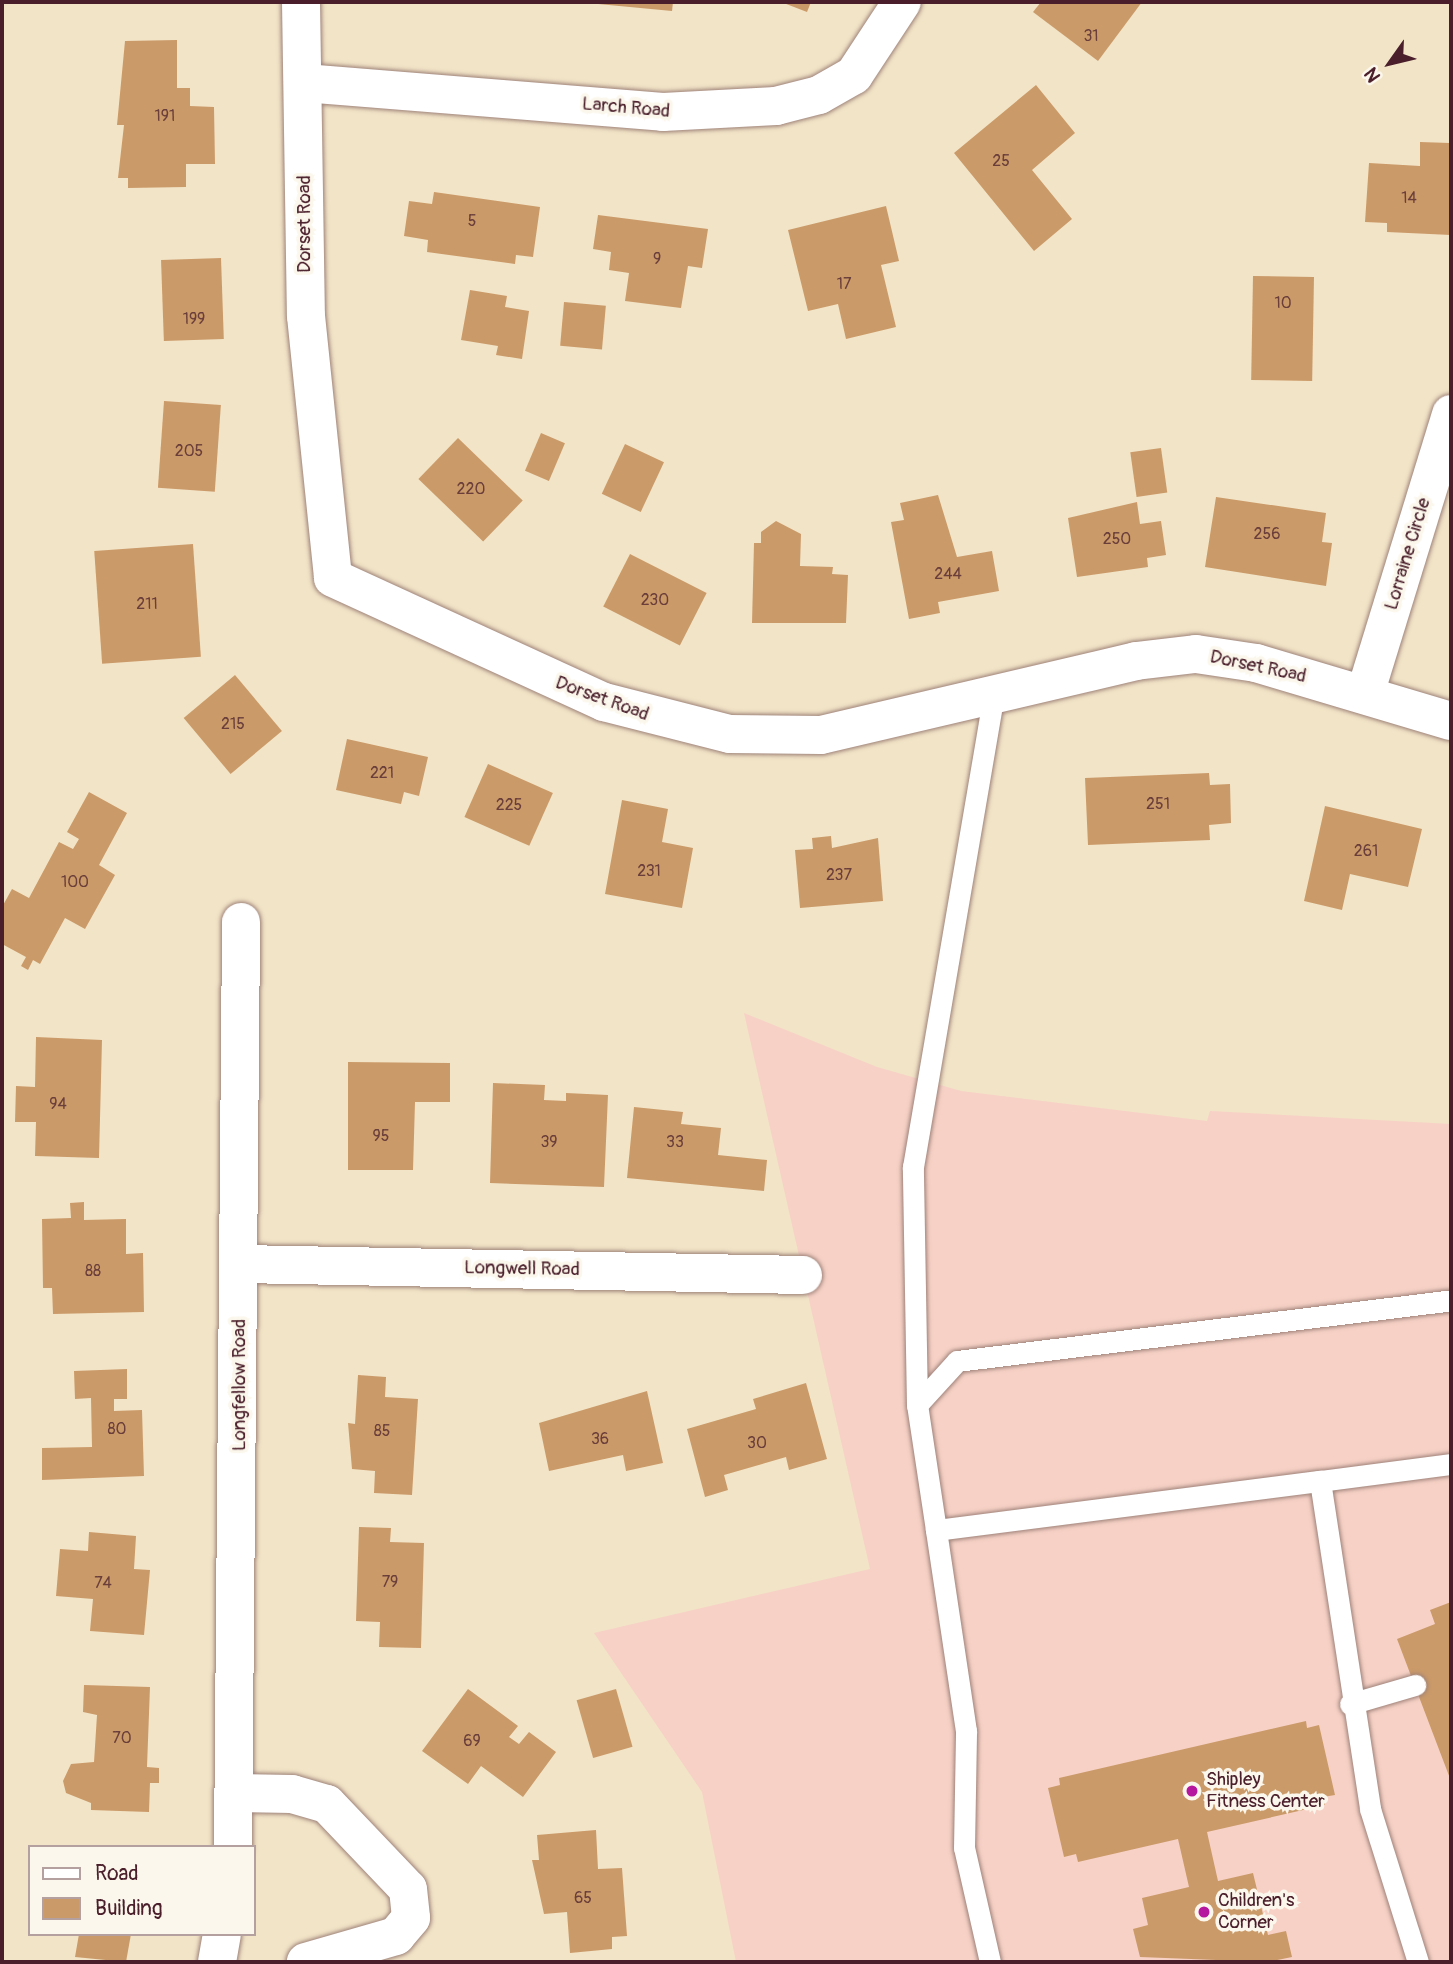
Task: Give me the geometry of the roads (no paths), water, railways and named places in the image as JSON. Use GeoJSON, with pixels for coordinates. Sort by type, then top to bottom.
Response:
{"type":"FeatureCollection","features":[{"type":"Feature","properties":{"kind":"street","name":"Dorset Road"},"geometry":{"type":"LineString","coordinates":[[301,2],[306,316],[333,578],[566,687],[701,729],[821,735],[993,698],[1126,663],[1196,654],[1256,663],[1451,721]]}},
{"type":"Feature","properties":{"kind":"street","name":"Larch Road"},"geometry":{"type":"LineString","coordinates":[[304,83],[663,112],[776,106],[819,95],[854,75],[902,2]]}},
{"type":"Feature","properties":{"kind":"street","name":"Lorraine Circle"},"geometry":{"type":"LineString","coordinates":[[1365,694],[1451,414]]}},
{"type":"Feature","properties":{"kind":"street","name":"Longfellow Road"},"geometry":{"type":"LineString","coordinates":[[233,1845],[236,1793],[241,1264],[241,922]]}},
{"type":"Feature","properties":{"kind":"street","name":"Longwell Road"},"geometry":{"type":"LineString","coordinates":[[241,1264],[803,1275]]}},
{"type":"Feature","properties":{"kind":"street"},"geometry":{"type":"LineString","coordinates":[[236,1793],[292,1794],[327,1804],[408,1889],[411,1918],[396,1936],[306,1962]]}},
{"type":"Feature","properties":{"kind":"street"},"geometry":{"type":"LineString","coordinates":[[217,1962],[222,1936]]}},
{"type":"Feature","properties":{"kind":"lane"},"geometry":{"type":"LineString","coordinates":[[990,1962],[964,1849],[966,1731],[917,1405],[913,1167],[993,698]]}},
{"type":"Feature","properties":{"kind":"lane"},"geometry":{"type":"LineString","coordinates":[[917,1405],[957,1361],[1451,1300]]}},
{"type":"Feature","properties":{"kind":"lane"},"geometry":{"type":"LineString","coordinates":[[936,1530],[1451,1464]]}},
{"type":"Feature","properties":{"kind":"lane"},"geometry":{"type":"LineString","coordinates":[[1320,1481],[1350,1704],[1377,1843],[1418,1962]]}},
{"type":"Feature","properties":{"kind":"lane"},"geometry":{"type":"LineString","coordinates":[[1350,1704],[1415,1685]]}},
{"type":"Feature","properties":{"kind":"place","name":"Shipley Fitness Center"},"geometry":{"type":"Point","coordinates":[1192,1791]}},
{"type":"Feature","properties":{"kind":"place","name":"Children's Corner"},"geometry":{"type":"Point","coordinates":[1204,1912]}}]}
